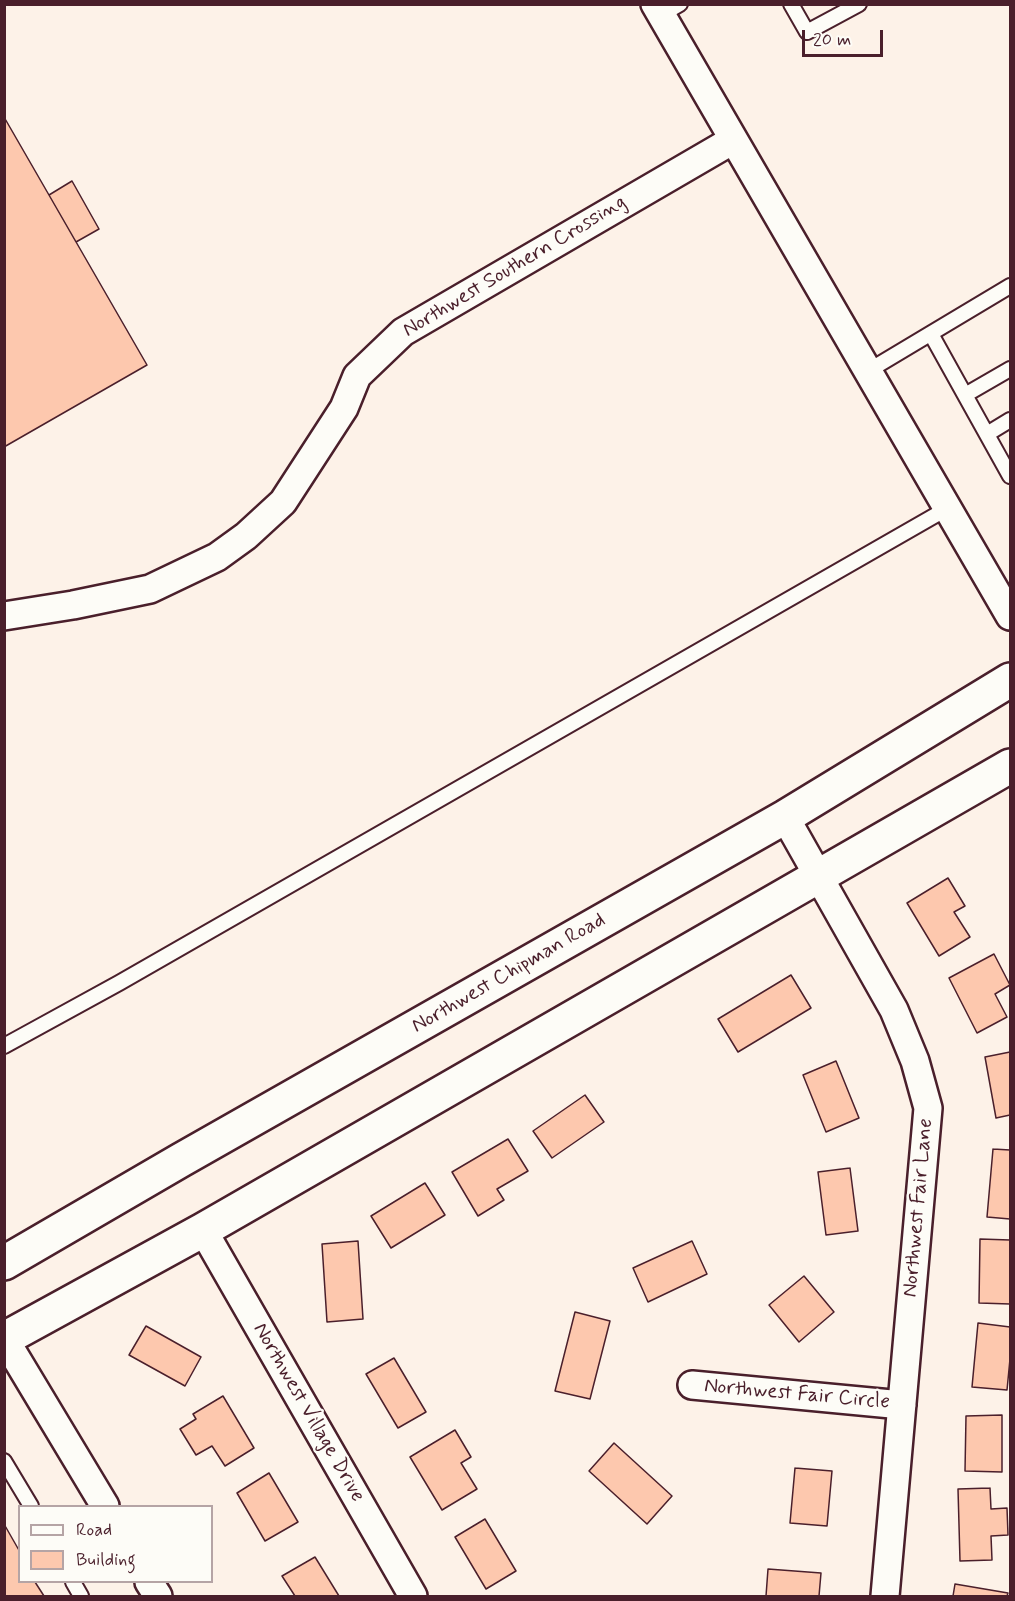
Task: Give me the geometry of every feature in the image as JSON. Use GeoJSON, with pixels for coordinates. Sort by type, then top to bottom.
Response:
{"type":"FeatureCollection","features":[{"type":"Feature","properties":{"kind":"main road","name":"Northwest Chipman Road"},"geometry":{"type":"LineString","coordinates":[[4,1263],[785,817],[1011,680]]}},
{"type":"Feature","properties":{"kind":"main road"},"geometry":{"type":"LineString","coordinates":[[5,1338],[203,1230],[1011,766]]}},
{"type":"Feature","properties":{"kind":"street"},"geometry":{"type":"LineString","coordinates":[[666,8],[733,140],[1011,616]]}},
{"type":"Feature","properties":{"kind":"street","name":"Northwest Southern Crossing"},"geometry":{"type":"LineString","coordinates":[[4,616],[150,589],[217,557],[246,536],[283,502],[344,408],[357,376],[403,332],[733,140]]}},
{"type":"Feature","properties":{"kind":"street","name":"Northwest Fair Lane"},"geometry":{"type":"LineString","coordinates":[[785,817],[894,1010],[915,1061],[927,1108],[885,1596]]}},
{"type":"Feature","properties":{"kind":"street","name":"Northwest Village Drive"},"geometry":{"type":"LineString","coordinates":[[203,1230],[413,1596]]}},
{"type":"Feature","properties":{"kind":"street"},"geometry":{"type":"LineString","coordinates":[[5,1338],[104,1505]]}},
{"type":"Feature","properties":{"kind":"street","name":"Northwest Fair Circle"},"geometry":{"type":"LineString","coordinates":[[692,1385],[902,1405]]}},
{"type":"Feature","properties":{"kind":"street"},"geometry":{"type":"LineString","coordinates":[[150,1583],[158,1596]]}},
{"type":"Feature","properties":{"kind":"lane"},"geometry":{"type":"LineString","coordinates":[[791,4],[807,32],[859,4]]}},
{"type":"Feature","properties":{"kind":"lane"},"geometry":{"type":"LineString","coordinates":[[868,371],[1011,286]]}},
{"type":"Feature","properties":{"kind":"lane"},"geometry":{"type":"LineString","coordinates":[[931,334],[1011,476]]}},
{"type":"Feature","properties":{"kind":"lane"},"geometry":{"type":"LineString","coordinates":[[965,395],[1011,369]]}},
{"type":"Feature","properties":{"kind":"lane"},"geometry":{"type":"LineString","coordinates":[[987,434],[1011,420]]}},
{"type":"Feature","properties":{"kind":"lane"},"geometry":{"type":"LineString","coordinates":[[4,1046],[119,983],[948,508]]}},
{"type":"Feature","properties":{"kind":"lane"},"geometry":{"type":"LineString","coordinates":[[4,1461],[30,1505]]}},
{"type":"Feature","properties":{"kind":"building"},"geometry":{"type":"Polygon","coordinates":[[[4,117],[147,365],[4,447],[4,117]]]}},
{"type":"Feature","properties":{"kind":"building"},"geometry":{"type":"Polygon","coordinates":[[[72,181],[99,229],[76,242],[49,195],[72,181]]]}},
{"type":"Feature","properties":{"kind":"building"},"geometry":{"type":"Polygon","coordinates":[[[948,878],[965,906],[954,912],[970,937],[939,956],[907,903],[948,878]]]}},
{"type":"Feature","properties":{"kind":"building"},"geometry":{"type":"Polygon","coordinates":[[[994,954],[1010,985],[995,994],[1007,1017],[977,1033],[949,978],[994,954]]]}},
{"type":"Feature","properties":{"kind":"building"},"geometry":{"type":"Polygon","coordinates":[[[791,975],[811,1008],[738,1052],[718,1019],[791,975]]]}},
{"type":"Feature","properties":{"kind":"building"},"geometry":{"type":"Polygon","coordinates":[[[1010,1052],[1010,1115],[996,1118],[985,1057],[1010,1052]]]}},
{"type":"Feature","properties":{"kind":"building"},"geometry":{"type":"Polygon","coordinates":[[[836,1061],[859,1118],[826,1132],[803,1075],[836,1061]]]}},
{"type":"Feature","properties":{"kind":"building"},"geometry":{"type":"Polygon","coordinates":[[[585,1095],[604,1122],[552,1158],[533,1131],[585,1095]]]}},
{"type":"Feature","properties":{"kind":"building"},"geometry":{"type":"Polygon","coordinates":[[[508,1139],[528,1171],[497,1189],[504,1200],[478,1216],[452,1172],[508,1139]]]}},
{"type":"Feature","properties":{"kind":"building"},"geometry":{"type":"Polygon","coordinates":[[[993,1149],[1010,1150],[1010,1219],[987,1217],[993,1149]]]}},
{"type":"Feature","properties":{"kind":"building"},"geometry":{"type":"Polygon","coordinates":[[[850,1168],[858,1231],[826,1235],[818,1172],[850,1168]]]}},
{"type":"Feature","properties":{"kind":"building"},"geometry":{"type":"Polygon","coordinates":[[[425,1183],[445,1215],[391,1248],[371,1216],[425,1183]]]}},
{"type":"Feature","properties":{"kind":"building"},"geometry":{"type":"Polygon","coordinates":[[[980,1239],[1010,1240],[1010,1304],[979,1303],[980,1239]]]}},
{"type":"Feature","properties":{"kind":"building"},"geometry":{"type":"Polygon","coordinates":[[[358,1241],[363,1319],[327,1322],[322,1244],[358,1241]]]}},
{"type":"Feature","properties":{"kind":"building"},"geometry":{"type":"Polygon","coordinates":[[[692,1241],[707,1274],[648,1302],[633,1268],[692,1241]]]}},
{"type":"Feature","properties":{"kind":"building"},"geometry":{"type":"Polygon","coordinates":[[[804,1276],[834,1312],[799,1342],[769,1305],[804,1276]]]}},
{"type":"Feature","properties":{"kind":"building"},"geometry":{"type":"Polygon","coordinates":[[[575,1312],[610,1321],[590,1399],[555,1391],[575,1312]]]}},
{"type":"Feature","properties":{"kind":"building"},"geometry":{"type":"Polygon","coordinates":[[[978,1323],[1010,1327],[1007,1390],[972,1387],[978,1323]]]}},
{"type":"Feature","properties":{"kind":"building"},"geometry":{"type":"Polygon","coordinates":[[[146,1326],[201,1357],[185,1386],[129,1355],[146,1326]]]}},
{"type":"Feature","properties":{"kind":"building"},"geometry":{"type":"Polygon","coordinates":[[[394,1358],[426,1412],[398,1428],[366,1374],[394,1358]]]}},
{"type":"Feature","properties":{"kind":"building"},"geometry":{"type":"Polygon","coordinates":[[[223,1396],[254,1448],[225,1466],[212,1446],[196,1455],[180,1429],[196,1419],[193,1414],[223,1396]]]}},
{"type":"Feature","properties":{"kind":"building"},"geometry":{"type":"Polygon","coordinates":[[[1002,1415],[1002,1472],[965,1471],[966,1416],[1002,1415]]]}},
{"type":"Feature","properties":{"kind":"building"},"geometry":{"type":"Polygon","coordinates":[[[455,1430],[471,1457],[461,1463],[477,1489],[442,1510],[410,1457],[455,1430]]]}},
{"type":"Feature","properties":{"kind":"building"},"geometry":{"type":"Polygon","coordinates":[[[614,1443],[672,1496],[647,1524],[589,1471],[614,1443]]]}},
{"type":"Feature","properties":{"kind":"building"},"geometry":{"type":"Polygon","coordinates":[[[795,1468],[832,1471],[827,1526],[790,1523],[795,1468]]]}},
{"type":"Feature","properties":{"kind":"building"},"geometry":{"type":"Polygon","coordinates":[[[269,1473],[298,1522],[265,1541],[237,1493],[269,1473]]]}},
{"type":"Feature","properties":{"kind":"building"},"geometry":{"type":"Polygon","coordinates":[[[990,1488],[991,1509],[1007,1508],[1008,1535],[991,1536],[992,1560],[960,1561],[958,1489],[990,1488]]]}},
{"type":"Feature","properties":{"kind":"building"},"geometry":{"type":"Polygon","coordinates":[[[485,1519],[516,1571],[486,1589],[455,1537],[485,1519]]]}},
{"type":"Feature","properties":{"kind":"building"},"geometry":{"type":"Polygon","coordinates":[[[4,1524],[18,1548],[18,1583],[36,1583],[44,1596],[4,1596],[4,1524]]]}},
{"type":"Feature","properties":{"kind":"building"},"geometry":{"type":"Polygon","coordinates":[[[315,1557],[339,1596],[295,1596],[282,1576],[315,1557]]]}},
{"type":"Feature","properties":{"kind":"building"},"geometry":{"type":"Polygon","coordinates":[[[768,1569],[821,1573],[819,1596],[766,1596],[768,1569]]]}},
{"type":"Feature","properties":{"kind":"building"},"geometry":{"type":"Polygon","coordinates":[[[955,1584],[1008,1593],[1007,1596],[953,1596],[955,1584]]]}}]}
